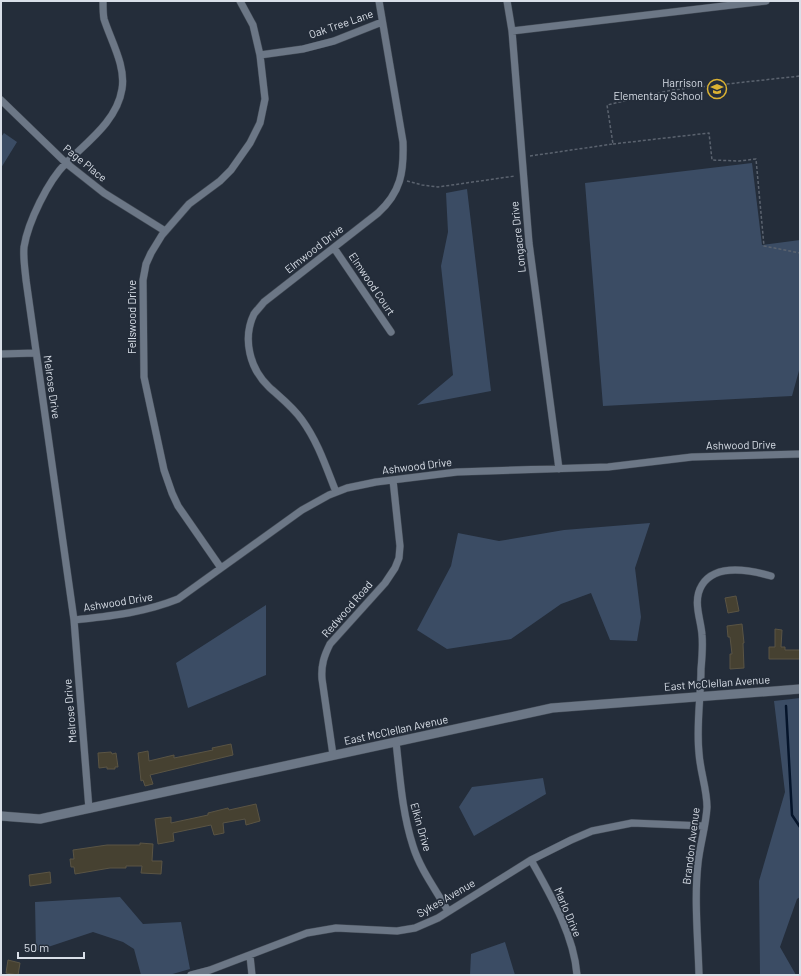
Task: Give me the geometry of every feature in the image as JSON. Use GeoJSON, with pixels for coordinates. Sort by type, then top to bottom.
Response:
{"type":"FeatureCollection","features":[{"type":"Feature","properties":{"kind":"street","name":"Melrose Drive"},"geometry":{"type":"LineString","coordinates":[[89,809],[74,620],[24,264],[24,246],[40,201],[53,179],[66,163],[103,127],[116,108],[122,90],[123,76],[104,18],[103,1]]}},
{"type":"Feature","properties":{"kind":"street","name":"Fellswood Drive"},"geometry":{"type":"LineString","coordinates":[[221,568],[178,506],[172,493],[160,452],[144,377],[142,300],[143,280],[146,264],[165,231],[189,204],[220,181],[231,170],[250,143],[260,123],[265,99],[260,55],[253,25],[240,1]]}},
{"type":"Feature","properties":{"kind":"street","name":"Elmwood Drive"},"geometry":{"type":"LineString","coordinates":[[336,492],[320,450],[303,420],[294,409],[269,387],[258,374],[251,361],[248,343],[249,328],[255,313],[264,302],[334,248],[386,205],[393,196],[400,178],[404,158],[379,1]]}},
{"type":"Feature","properties":{"kind":"street","name":"Longacre Drive"},"geometry":{"type":"LineString","coordinates":[[507,1],[512,31],[529,243],[559,469]]}},
{"type":"Feature","properties":{"kind":"street"},"geometry":{"type":"LineString","coordinates":[[512,31],[766,1]]}},
{"type":"Feature","properties":{"kind":"street","name":"Oak Tree Lane"},"geometry":{"type":"LineString","coordinates":[[260,55],[303,49],[318,45],[382,22]]}},
{"type":"Feature","properties":{"kind":"street","name":"Page Place"},"geometry":{"type":"LineString","coordinates":[[1,100],[66,163],[104,193],[165,231]]}},
{"type":"Feature","properties":{"kind":"street","name":"Elmwood Court"},"geometry":{"type":"LineString","coordinates":[[334,248],[391,332]]}},
{"type":"Feature","properties":{"kind":"street"},"geometry":{"type":"LineString","coordinates":[[1,354],[36,353]]}},
{"type":"Feature","properties":{"kind":"street","name":"Ashwood Drive"},"geometry":{"type":"LineString","coordinates":[[74,620],[138,612],[162,606],[178,599],[302,510],[336,492],[347,488],[393,480],[457,472],[608,467],[692,457],[800,454]]}},
{"type":"Feature","properties":{"kind":"street","name":"Redwood Road"},"geometry":{"type":"LineString","coordinates":[[333,756],[321,666],[330,644],[385,583],[396,568],[400,546],[393,480]]}},
{"type":"Feature","properties":{"kind":"street","name":"Brandon Avenue"},"geometry":{"type":"LineString","coordinates":[[699,975],[696,898],[698,863],[707,801],[699,754],[698,738],[701,696],[702,635],[697,605],[698,596],[701,586],[708,577],[720,572],[732,570],[753,571],[771,576]]}},
{"type":"Feature","properties":{"kind":"street","name":"East McClellan Avenue"},"geometry":{"type":"LineString","coordinates":[[1,816],[40,819],[552,708],[800,689]]}},
{"type":"Feature","properties":{"kind":"street","name":"Elkin Drive"},"geometry":{"type":"LineString","coordinates":[[396,742],[403,805],[413,847],[427,876],[448,911]]}},
{"type":"Feature","properties":{"kind":"street","name":"Sykes Avenue"},"geometry":{"type":"LineString","coordinates":[[191,975],[250,956],[268,947],[307,933],[336,928],[397,931],[415,928],[448,911],[531,860],[592,831],[632,823],[704,826]]}},
{"type":"Feature","properties":{"kind":"street","name":"Marlo Drive"},"geometry":{"type":"LineString","coordinates":[[531,860],[554,901],[566,931],[577,975]]}},
{"type":"Feature","properties":{"kind":"street"},"geometry":{"type":"LineString","coordinates":[[250,956],[252,975]]}},
{"type":"Feature","properties":{"kind":"path"},"geometry":{"type":"LineString","coordinates":[[613,144],[607,105],[672,90],[800,76]]}},
{"type":"Feature","properties":{"kind":"path"},"geometry":{"type":"LineString","coordinates":[[522,157],[613,144],[709,133],[712,160],[738,161],[756,159],[764,246],[800,252]]}},
{"type":"Feature","properties":{"kind":"path"},"geometry":{"type":"LineString","coordinates":[[400,178],[422,185],[438,187],[523,175]]}},
{"type":"Feature","properties":{"kind":"shaded area"},"geometry":{"type":"Polygon","coordinates":[[[4,133],[17,142],[1,168],[1,137],[4,133]]]}},
{"type":"Feature","properties":{"kind":"shaded area"},"geometry":{"type":"Polygon","coordinates":[[[752,163],[762,245],[800,240],[800,367],[792,396],[603,406],[585,183],[752,163]]]}},
{"type":"Feature","properties":{"kind":"shaded area"},"geometry":{"type":"Polygon","coordinates":[[[467,189],[491,391],[417,405],[453,375],[441,266],[448,232],[446,193],[467,189]]]}},
{"type":"Feature","properties":{"kind":"shaded area"},"geometry":{"type":"Polygon","coordinates":[[[650,523],[635,568],[641,617],[637,641],[610,640],[591,593],[561,604],[511,639],[447,649],[417,630],[451,566],[458,533],[499,541],[564,530],[650,523]]]}},
{"type":"Feature","properties":{"kind":"shaded area"},"geometry":{"type":"Polygon","coordinates":[[[266,605],[266,675],[188,708],[176,663],[266,605]]]}},
{"type":"Feature","properties":{"kind":"shaded area"},"geometry":{"type":"Polygon","coordinates":[[[800,698],[800,897],[797,899],[780,947],[796,975],[760,975],[759,881],[785,792],[774,701],[800,698]]]}},
{"type":"Feature","properties":{"kind":"shaded area"},"geometry":{"type":"Polygon","coordinates":[[[543,778],[546,794],[474,836],[459,807],[472,787],[543,778]]]}},
{"type":"Feature","properties":{"kind":"shaded area"},"geometry":{"type":"Polygon","coordinates":[[[120,897],[143,924],[181,922],[190,969],[169,975],[141,975],[134,949],[123,942],[93,932],[36,951],[35,902],[120,897]]]}},
{"type":"Feature","properties":{"kind":"shaded area"},"geometry":{"type":"Polygon","coordinates":[[[505,942],[515,975],[470,975],[471,954],[505,942]]]}},
{"type":"Feature","properties":{"kind":"building"},"geometry":{"type":"Polygon","coordinates":[[[736,596],[739,611],[728,613],[725,598],[736,596]]]}},
{"type":"Feature","properties":{"kind":"building"},"geometry":{"type":"Polygon","coordinates":[[[742,624],[744,668],[730,669],[730,654],[732,654],[727,626],[742,624]]]}},
{"type":"Feature","properties":{"kind":"building"},"geometry":{"type":"Polygon","coordinates":[[[775,629],[782,630],[781,647],[785,647],[785,650],[800,650],[800,659],[769,659],[769,647],[775,647],[775,629]]]}},
{"type":"Feature","properties":{"kind":"building"},"geometry":{"type":"Polygon","coordinates":[[[231,744],[233,755],[150,775],[153,784],[145,786],[143,780],[141,781],[138,753],[148,751],[149,761],[174,755],[174,758],[213,750],[212,748],[231,744]]]}},
{"type":"Feature","properties":{"kind":"building"},"geometry":{"type":"Polygon","coordinates":[[[111,752],[112,754],[116,753],[118,767],[115,767],[115,769],[107,769],[107,767],[99,768],[98,753],[111,752]]]}},
{"type":"Feature","properties":{"kind":"building"},"geometry":{"type":"Polygon","coordinates":[[[256,804],[260,821],[246,825],[245,819],[223,823],[224,833],[214,835],[211,825],[173,833],[174,841],[158,844],[155,819],[171,817],[171,823],[208,815],[208,813],[228,808],[229,810],[256,804]]]}},
{"type":"Feature","properties":{"kind":"building"},"geometry":{"type":"Polygon","coordinates":[[[140,843],[153,844],[152,861],[162,861],[161,874],[141,873],[142,866],[126,866],[126,868],[110,868],[75,874],[74,867],[71,867],[70,859],[74,859],[73,850],[107,845],[140,845],[140,843]]]}},
{"type":"Feature","properties":{"kind":"building"},"geometry":{"type":"Polygon","coordinates":[[[50,872],[51,883],[30,886],[29,875],[50,872]]]}},
{"type":"Feature","properties":{"kind":"building"},"geometry":{"type":"Polygon","coordinates":[[[8,960],[20,963],[18,975],[6,973],[8,960]]]}},
{"type":"Feature","properties":{"kind":"waterway"},"geometry":{"type":"LineString","coordinates":[[786,706],[792,815],[800,827]]}},
{"type":"Feature","properties":{"kind":"place","name":"Harrison Elementary School"},"geometry":{"type":"Point","coordinates":[717,89]}}]}
